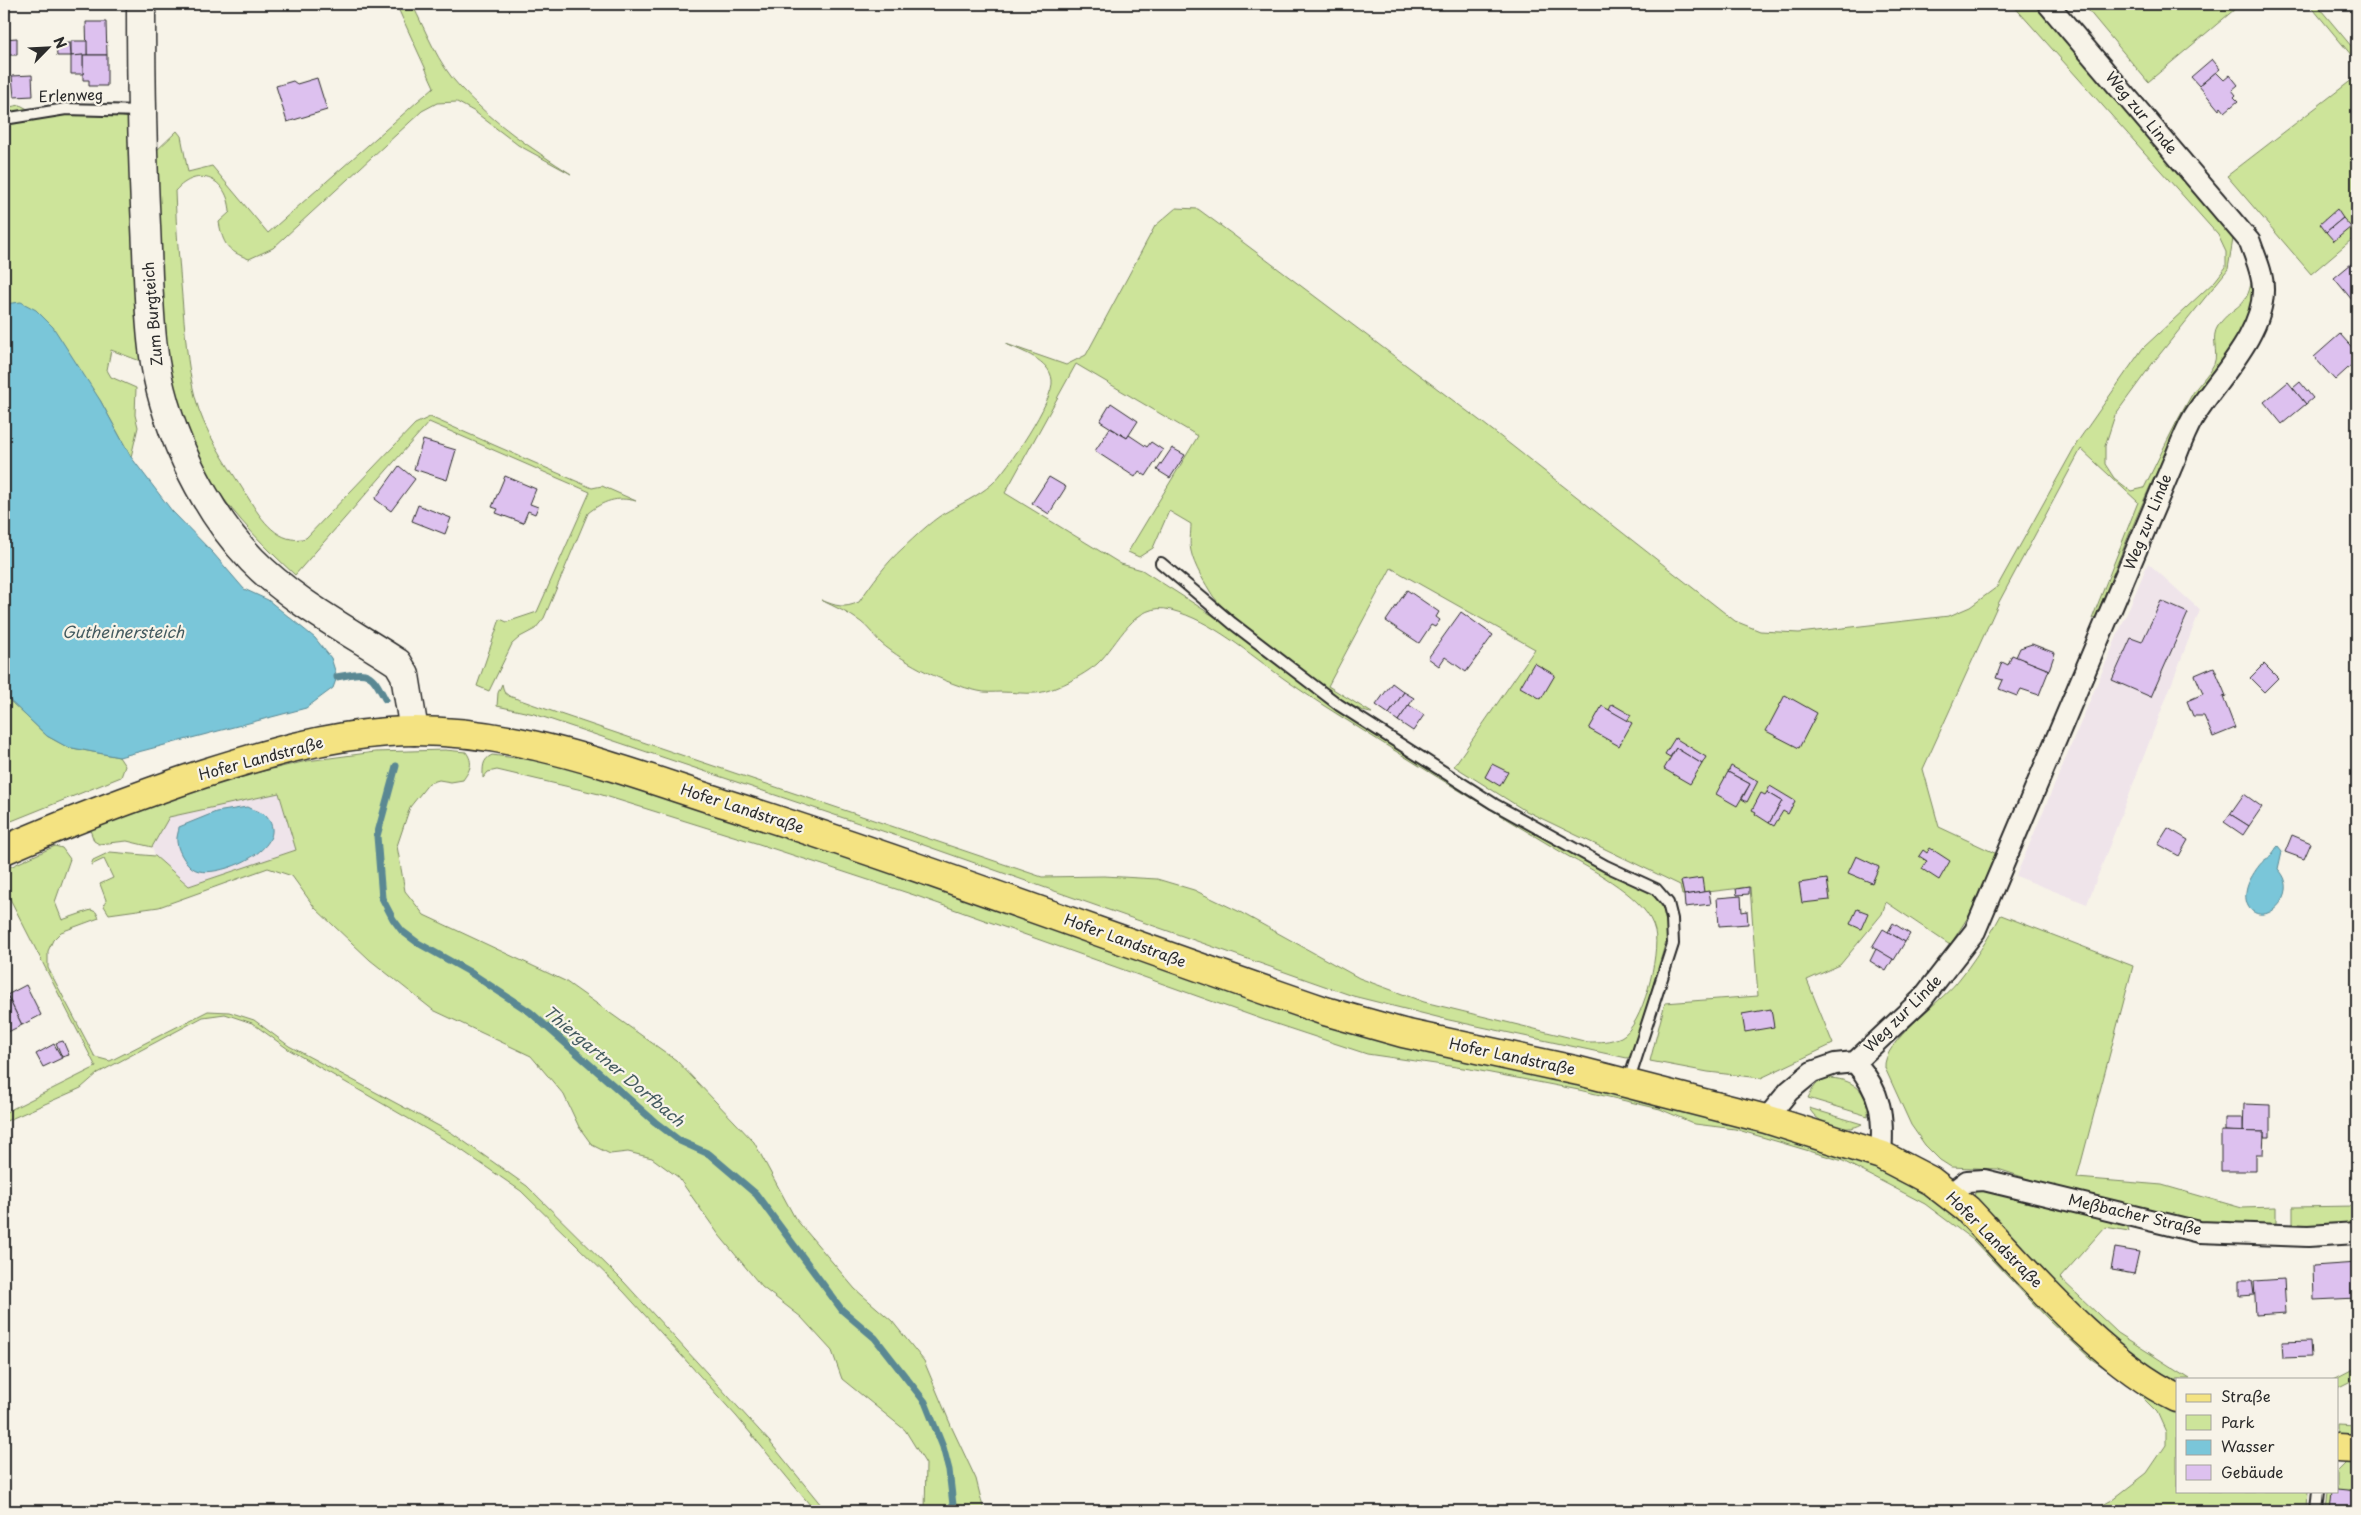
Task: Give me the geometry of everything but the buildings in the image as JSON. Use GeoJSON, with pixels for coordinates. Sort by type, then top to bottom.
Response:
{"type":"FeatureCollection","features":[{"type":"Feature","properties":{"kind":"main road","name":"Hofer Landstraße"},"geometry":{"type":"LineString","coordinates":[[4,850],[64,823],[255,757],[291,748],[350,736],[414,731],[468,733],[528,743],[573,755],[811,831],[1325,1011],[1403,1034],[1628,1082],[1766,1119],[1881,1155],[1931,1180],[1950,1194],[1968,1209],[2083,1328],[2129,1367],[2176,1397]]}},
{"type":"Feature","properties":{"kind":"main road"},"geometry":{"type":"LineString","coordinates":[[2338,1448],[2357,1449]]}},
{"type":"Feature","properties":{"kind":"street","name":"Zum Burgteich"},"geometry":{"type":"LineString","coordinates":[[141,4],[141,111],[153,349],[161,390],[171,426],[192,473],[224,525],[251,559],[310,608],[398,663],[406,676],[414,731]]}},
{"type":"Feature","properties":{"kind":"street","name":"Weg zur Linde"},"geometry":{"type":"LineString","coordinates":[[1766,1119],[1789,1092],[1812,1072],[1835,1064],[1855,1062],[1922,999],[1975,931],[2193,418],[2241,349],[2261,311],[2264,288],[2261,272],[2250,242],[2048,4]]}},
{"type":"Feature","properties":{"kind":"street","name":"Weg zur Linde"},"geometry":{"type":"LineString","coordinates":[[1855,1062],[1871,1082],[1880,1105],[1883,1125],[1881,1155]]}},
{"type":"Feature","properties":{"kind":"street","name":"Meßbacher Straße"},"geometry":{"type":"LineString","coordinates":[[1950,1194],[1966,1181],[1984,1180],[2199,1232],[2308,1236],[2357,1233]]}},
{"type":"Feature","properties":{"kind":"lane","name":"Erlenweg"},"geometry":{"type":"LineString","coordinates":[[4,119],[66,109],[141,111]]}},
{"type":"Feature","properties":{"kind":"lane"},"geometry":{"type":"LineString","coordinates":[[1161,563],[1232,623],[1339,704],[1494,804],[1606,866],[1656,889],[1668,903],[1672,919],[1673,944],[1628,1082]]}},
{"type":"Feature","properties":{"kind":"lane"},"geometry":{"type":"LineString","coordinates":[[2316,1511],[2318,1492]]}},
{"type":"Feature","properties":{"kind":"shaded area"},"geometry":{"type":"Polygon","coordinates":[[[2148,563],[2200,610],[2087,904],[2016,876],[2148,563]]]}},
{"type":"Feature","properties":{"kind":"shaded area"},"geometry":{"type":"Polygon","coordinates":[[[279,793],[296,851],[189,886],[155,856],[152,847],[169,817],[279,793]]]}},
{"type":"Feature","properties":{"kind":"green space"},"geometry":{"type":"Polygon","coordinates":[[[396,4],[412,4],[445,68],[472,100],[513,134],[571,174],[518,145],[475,112],[457,102],[437,103],[422,111],[273,248],[249,259],[231,250],[222,236],[219,222],[230,212],[224,191],[218,184],[202,177],[184,183],[175,191],[178,250],[188,360],[199,410],[215,444],[259,515],[272,529],[287,538],[306,538],[415,424],[430,417],[592,488],[602,486],[636,501],[616,499],[599,505],[588,513],[544,618],[535,629],[512,644],[489,691],[477,686],[500,619],[507,622],[537,612],[590,492],[429,422],[295,575],[262,543],[232,509],[214,485],[193,448],[178,408],[168,367],[162,324],[158,281],[154,153],[177,131],[181,136],[188,172],[212,166],[268,233],[434,87],[396,4]]]}},
{"type":"Feature","properties":{"kind":"green space"},"geometry":{"type":"Polygon","coordinates":[[[2012,4],[2038,4],[2226,228],[2233,239],[2228,269],[2152,364],[2115,415],[2105,446],[2105,464],[2114,478],[2131,491],[2144,488],[2184,409],[2209,373],[2214,364],[2216,354],[2215,335],[2218,326],[2240,305],[2248,294],[2252,274],[2251,308],[2248,319],[2236,342],[2196,397],[2176,433],[2139,511],[2096,617],[2092,619],[2138,502],[2081,449],[1999,602],[1923,769],[1939,827],[1999,855],[1979,900],[1950,945],[1886,902],[1882,914],[1840,965],[1807,980],[1833,1044],[1761,1078],[1708,1072],[1650,1061],[1665,1003],[1758,996],[1750,887],[1682,895],[1680,885],[1524,810],[1454,766],[1535,649],[1391,568],[1328,686],[1372,713],[1359,709],[1340,698],[1264,643],[1213,596],[1192,557],[1190,545],[1191,524],[1169,511],[1153,548],[1139,557],[1128,552],[1198,436],[1076,364],[1005,493],[1121,564],[1142,570],[1232,628],[1329,704],[1632,880],[1655,898],[1660,903],[1666,918],[1667,938],[1632,1056],[1627,1058],[1449,1020],[1353,996],[918,843],[534,714],[497,706],[498,693],[502,684],[504,692],[509,696],[1042,877],[1104,876],[1157,879],[1194,890],[1238,911],[1359,978],[1424,1002],[1588,1042],[1609,1041],[1621,1037],[1629,1030],[1643,1005],[1655,956],[1655,931],[1642,907],[1605,877],[1476,801],[1356,726],[1216,630],[1186,615],[1171,610],[1158,609],[1147,611],[1128,626],[1097,664],[1068,682],[1051,690],[1036,693],[987,692],[953,684],[914,666],[881,643],[867,627],[856,619],[821,600],[840,606],[859,602],[891,560],[922,530],[943,514],[992,484],[1029,434],[1046,402],[1052,380],[1050,373],[1041,362],[1027,353],[1006,344],[1066,365],[1086,355],[1155,226],[1176,208],[1198,209],[1236,237],[1483,423],[1735,621],[1760,631],[1799,633],[1949,616],[1970,607],[1997,587],[2078,441],[2143,348],[2215,281],[2226,267],[2226,252],[2218,235],[2012,4]]]}},
{"type":"Feature","properties":{"kind":"green space"},"geometry":{"type":"Polygon","coordinates":[[[2083,4],[2241,4],[2148,82],[2083,4]]]}},
{"type":"Feature","properties":{"kind":"green space"},"geometry":{"type":"Polygon","coordinates":[[[2309,4],[2316,4],[2357,53],[2357,62],[2309,4]]]}},
{"type":"Feature","properties":{"kind":"green space"},"geometry":{"type":"Polygon","coordinates":[[[2357,76],[2357,235],[2311,274],[2227,176],[2357,76]]]}},
{"type":"Feature","properties":{"kind":"green space"},"geometry":{"type":"Polygon","coordinates":[[[20,105],[41,116],[70,112],[115,115],[129,118],[143,362],[111,350],[107,370],[111,377],[136,388],[135,415],[138,427],[131,457],[100,400],[7,303],[4,304],[4,108],[20,105]]]}},
{"type":"Feature","properties":{"kind":"green space"},"geometry":{"type":"Polygon","coordinates":[[[4,695],[47,736],[67,747],[119,757],[125,766],[121,777],[4,824],[4,695]]]}},
{"type":"Feature","properties":{"kind":"green space"},"geometry":{"type":"Polygon","coordinates":[[[445,750],[466,752],[470,760],[470,766],[463,780],[451,782],[439,780],[429,783],[410,807],[397,846],[405,891],[424,915],[565,981],[676,1060],[754,1142],[795,1218],[855,1289],[892,1321],[924,1361],[976,1479],[984,1511],[925,1511],[926,1464],[905,1430],[842,1379],[832,1351],[801,1317],[762,1287],[719,1235],[678,1177],[652,1158],[628,1152],[610,1154],[592,1145],[579,1127],[564,1095],[531,1056],[433,1010],[370,960],[315,908],[292,876],[268,868],[159,907],[109,914],[104,906],[106,900],[100,884],[113,878],[104,859],[91,865],[93,860],[110,852],[155,856],[189,886],[296,850],[279,793],[169,817],[152,847],[127,841],[99,844],[94,841],[90,830],[94,825],[229,779],[307,761],[375,752],[445,750]]]}},
{"type":"Feature","properties":{"kind":"green space"},"geometry":{"type":"Polygon","coordinates":[[[492,755],[539,761],[595,775],[1626,1092],[1876,1164],[1946,1206],[2176,1406],[2176,1492],[2308,1492],[2307,1511],[2092,1511],[2112,1500],[2147,1473],[2166,1445],[2166,1432],[2157,1412],[2133,1388],[2090,1358],[2049,1320],[1973,1240],[1925,1204],[1843,1161],[1735,1129],[1695,1124],[1660,1109],[1579,1090],[1470,1069],[1367,1054],[1267,1021],[914,895],[599,794],[497,770],[488,772],[483,778],[483,767],[492,755]]]}},
{"type":"Feature","properties":{"kind":"green space"},"geometry":{"type":"Polygon","coordinates":[[[55,846],[62,848],[70,859],[55,902],[62,920],[91,910],[96,912],[99,918],[61,932],[53,940],[48,951],[48,968],[95,1057],[110,1061],[208,1011],[229,1012],[254,1020],[289,1046],[452,1133],[527,1186],[624,1282],[769,1441],[826,1511],[815,1511],[737,1417],[624,1292],[521,1191],[454,1145],[288,1049],[252,1023],[225,1014],[203,1017],[98,1073],[81,1088],[4,1122],[4,1113],[96,1067],[6,891],[4,892],[4,872],[10,867],[55,846]]]}},
{"type":"Feature","properties":{"kind":"green space"},"geometry":{"type":"Polygon","coordinates":[[[2001,915],[2133,966],[2077,1178],[2162,1185],[2242,1208],[2276,1207],[2276,1229],[2201,1227],[2050,1186],[1998,1169],[1951,1167],[1940,1160],[1925,1145],[1911,1125],[1885,1068],[1887,1058],[1902,1035],[1957,982],[1980,950],[2001,915]]]}},
{"type":"Feature","properties":{"kind":"green space"},"geometry":{"type":"Polygon","coordinates":[[[1827,1078],[1843,1080],[1857,1087],[1866,1099],[1868,1116],[1808,1098],[1815,1086],[1827,1078]]]}},
{"type":"Feature","properties":{"kind":"green space"},"geometry":{"type":"Polygon","coordinates":[[[1809,1108],[1862,1124],[1848,1128],[1833,1126],[1819,1119],[1809,1108]]]}},
{"type":"Feature","properties":{"kind":"green space"},"geometry":{"type":"Polygon","coordinates":[[[1982,1188],[2126,1221],[2129,1231],[2105,1227],[2060,1278],[2118,1333],[2188,1378],[2176,1378],[2176,1380],[2131,1352],[2111,1336],[2072,1300],[2013,1235],[1974,1199],[1975,1192],[1982,1188]]]}},
{"type":"Feature","properties":{"kind":"green space"},"geometry":{"type":"Polygon","coordinates":[[[2355,1206],[2355,1220],[2346,1226],[2293,1230],[2293,1207],[2355,1206]]]}},
{"type":"Feature","properties":{"kind":"green space"},"geometry":{"type":"Polygon","coordinates":[[[2357,1367],[2357,1378],[2338,1388],[2338,1378],[2336,1378],[2357,1367]]]}},
{"type":"Feature","properties":{"kind":"green space"},"geometry":{"type":"Polygon","coordinates":[[[2338,1425],[2357,1426],[2357,1436],[2338,1434],[2338,1425]]]}},
{"type":"Feature","properties":{"kind":"green space"},"geometry":{"type":"Polygon","coordinates":[[[2350,1459],[2357,1459],[2357,1511],[2325,1511],[2327,1492],[2338,1492],[2338,1471],[2350,1459]]]}},
{"type":"Feature","properties":{"kind":"water","name":"Gutheinersteich"},"geometry":{"type":"Polygon","coordinates":[[[21,302],[36,310],[53,327],[100,400],[131,457],[172,511],[213,553],[244,589],[268,600],[315,638],[331,658],[337,677],[333,688],[306,708],[119,757],[67,747],[47,736],[4,695],[4,304],[21,302]]]}},
{"type":"Feature","properties":{"kind":"water"},"geometry":{"type":"Polygon","coordinates":[[[247,807],[265,815],[272,827],[271,838],[263,848],[252,857],[238,864],[210,872],[195,870],[187,864],[178,846],[179,827],[216,812],[247,807]]]}},
{"type":"Feature","properties":{"kind":"water"},"geometry":{"type":"Polygon","coordinates":[[[2278,846],[2282,851],[2278,869],[2283,875],[2286,885],[2284,897],[2277,907],[2269,913],[2261,914],[2254,912],[2246,900],[2251,878],[2258,867],[2272,856],[2278,846]]]}},
{"type":"Feature","properties":{"kind":"waterway","name":"Thiergartner Dorfbach"},"geometry":{"type":"LineString","coordinates":[[337,677],[356,674],[367,675],[376,682],[385,699]]}},
{"type":"Feature","properties":{"kind":"waterway","name":"Thiergartner Dorfbach"},"geometry":{"type":"LineString","coordinates":[[396,766],[377,836],[382,898],[402,931],[418,943],[468,971],[530,1012],[655,1122],[680,1141],[709,1154],[756,1194],[842,1310],[875,1338],[925,1402],[943,1447],[949,1470],[953,1505],[956,1511]]}}]}
